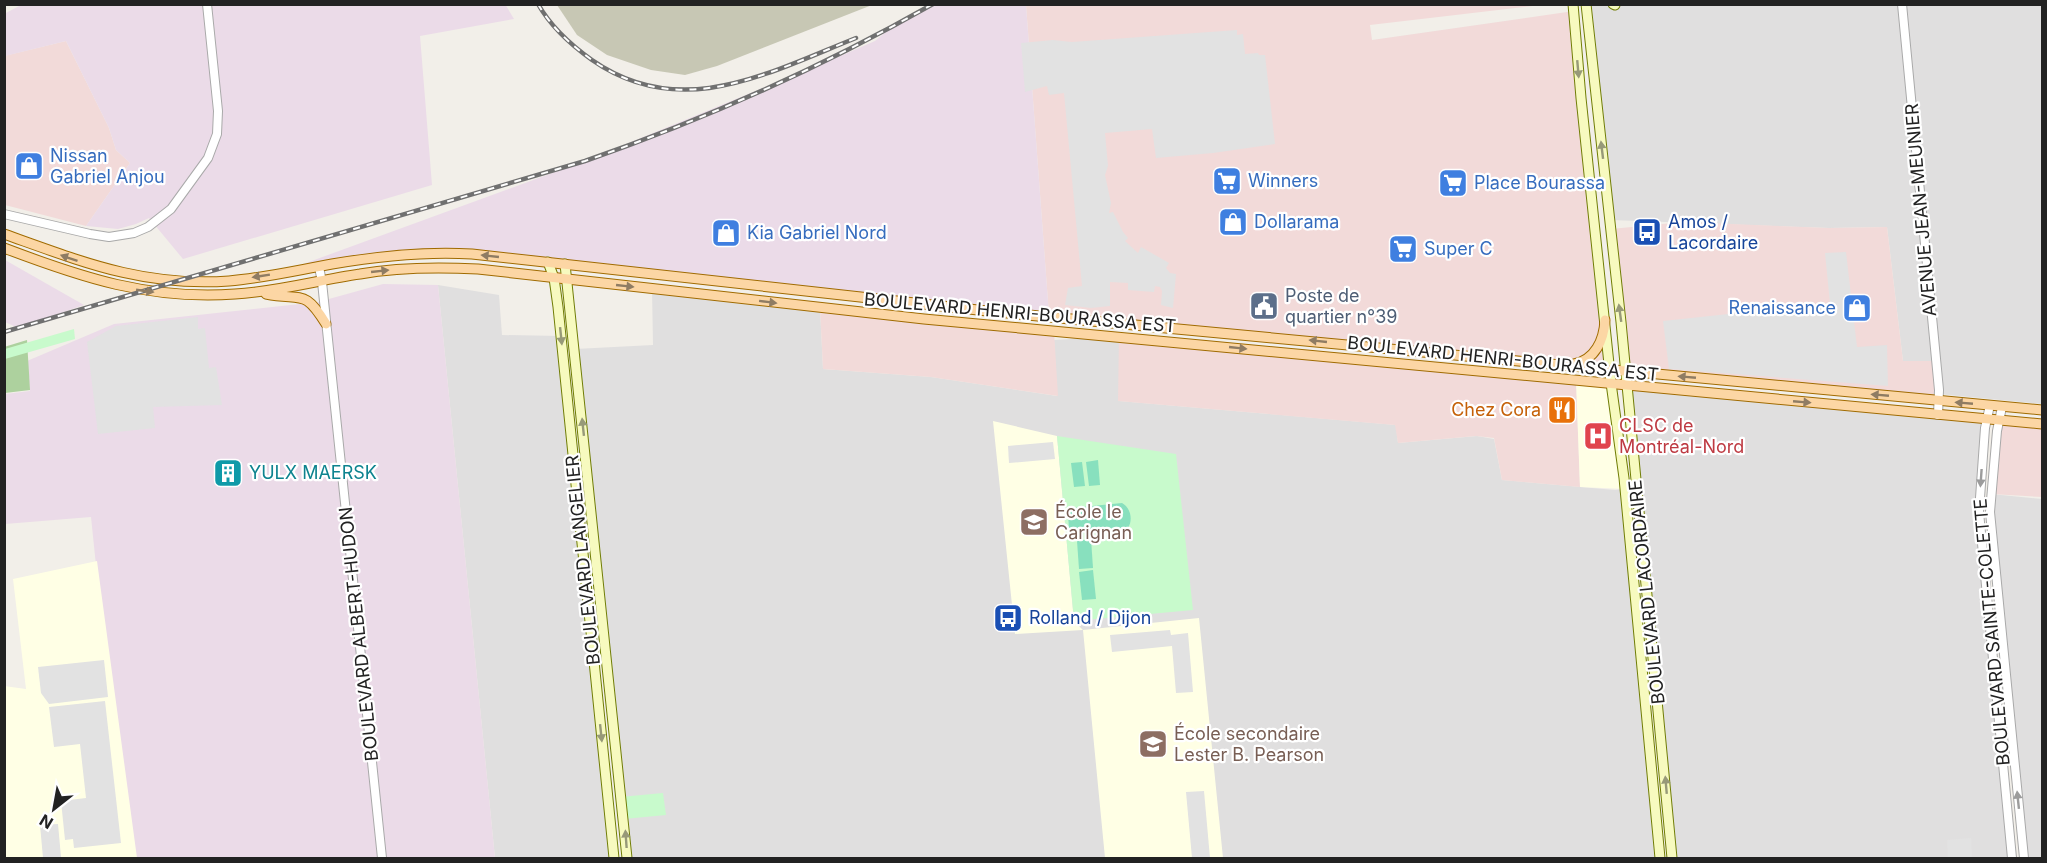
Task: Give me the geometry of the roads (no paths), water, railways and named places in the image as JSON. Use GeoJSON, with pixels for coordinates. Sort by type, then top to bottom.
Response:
{"type":"FeatureCollection","features":[{"type":"Feature","properties":{"kind":"main road","name":"BOULEVARD LACORDAIRE"},"geometry":{"type":"LineString","coordinates":[[1573,4],[1611,383],[1624,478],[1660,858]]}},
{"type":"Feature","properties":{"kind":"main road","name":"BOULEVARD LACORDAIRE"},"geometry":{"type":"LineString","coordinates":[[1586,4],[1611,220],[1672,858]]}},
{"type":"Feature","properties":{"kind":"main road","name":"BOULEVARD HENRI-BOURASSA EST"},"geometry":{"type":"LineString","coordinates":[[4,234],[80,262],[159,280],[229,281],[392,255],[472,254],[996,312],[2043,410]]}},
{"type":"Feature","properties":{"kind":"main road","name":"BOULEVARD HENRI-BOURASSA EST"},"geometry":{"type":"LineString","coordinates":[[4,248],[86,278],[136,290],[193,295],[258,292],[361,273],[433,268],[487,270],[904,317],[2043,424]]}},
{"type":"Feature","properties":{"kind":"main road","name":"BOULEVARD LANGELIER"},"geometry":{"type":"LineString","coordinates":[[548,262],[554,278],[614,858]]}},
{"type":"Feature","properties":{"kind":"main road","name":"BOULEVARD LANGELIER"},"geometry":{"type":"LineString","coordinates":[[565,264],[627,858]]}},
{"type":"Feature","properties":{"kind":"main road"},"geometry":{"type":"LineString","coordinates":[[258,292],[307,299],[316,307],[326,324]]}},
{"type":"Feature","properties":{"kind":"main road"},"geometry":{"type":"LineString","coordinates":[[1563,364],[1582,363],[1588,358],[1602,341],[1605,333],[1605,320]]}},
{"type":"Feature","properties":{"kind":"street"},"geometry":{"type":"LineString","coordinates":[[4,214],[109,237],[134,233],[154,224],[171,209],[208,158],[217,134],[218,111],[207,4]]}},
{"type":"Feature","properties":{"kind":"street","name":"AVENUE JEAN-MEUNIER"},"geometry":{"type":"LineString","coordinates":[[1902,4],[1939,400],[1938,415]]}},
{"type":"Feature","properties":{"kind":"street","name":"BOULEVARD ALBERT-HUDON"},"geometry":{"type":"LineString","coordinates":[[319,267],[382,858]]}},
{"type":"Feature","properties":{"kind":"street","name":"BOULEVARD SAINTE-COLETTE"},"geometry":{"type":"LineString","coordinates":[[1990,405],[1979,512],[2012,858]]}},
{"type":"Feature","properties":{"kind":"street","name":"BOULEVARD SAINTE-COLETTE"},"geometry":{"type":"LineString","coordinates":[[2002,407],[1990,512],[2024,858]]}},
{"type":"Feature","properties":{"kind":"railway"},"geometry":{"type":"LineString","coordinates":[[538,4],[562,35],[592,60],[625,78],[658,88],[691,90],[757,77],[856,38]]}},
{"type":"Feature","properties":{"kind":"railway"},"geometry":{"type":"LineString","coordinates":[[4,332],[585,161],[675,128],[763,90],[849,49],[933,4]]}},
{"type":"Feature","properties":{"kind":"place","name":"Nissan Gabriel Anjou"},"geometry":{"type":"Point","coordinates":[29,166]}},
{"type":"Feature","properties":{"kind":"place","name":"Winners"},"geometry":{"type":"Point","coordinates":[1227,181]}},
{"type":"Feature","properties":{"kind":"place","name":"Place Bourassa"},"geometry":{"type":"Point","coordinates":[1453,183]}},
{"type":"Feature","properties":{"kind":"place","name":"Dollarama"},"geometry":{"type":"Point","coordinates":[1233,222]}},
{"type":"Feature","properties":{"kind":"place","name":"Amos / Lacordaire"},"geometry":{"type":"Point","coordinates":[1647,232]}},
{"type":"Feature","properties":{"kind":"place","name":"Kia Gabriel Nord"},"geometry":{"type":"Point","coordinates":[726,233]}},
{"type":"Feature","properties":{"kind":"place","name":"Super C"},"geometry":{"type":"Point","coordinates":[1403,249]}},
{"type":"Feature","properties":{"kind":"place","name":"Poste de quartier n°39"},"geometry":{"type":"Point","coordinates":[1264,306]}},
{"type":"Feature","properties":{"kind":"place","name":"Renaissance"},"geometry":{"type":"Point","coordinates":[1857,308]}},
{"type":"Feature","properties":{"kind":"place","name":"Chez Cora"},"geometry":{"type":"Point","coordinates":[1562,410]}},
{"type":"Feature","properties":{"kind":"place","name":"CLSC de Montréal-Nord"},"geometry":{"type":"Point","coordinates":[1598,436]}},
{"type":"Feature","properties":{"kind":"place","name":"YULX MAERSK"},"geometry":{"type":"Point","coordinates":[228,473]}},
{"type":"Feature","properties":{"kind":"place","name":"École le Carignan"},"geometry":{"type":"Point","coordinates":[1034,522]}},
{"type":"Feature","properties":{"kind":"place","name":"Rolland / Dijon"},"geometry":{"type":"Point","coordinates":[1008,618]}},
{"type":"Feature","properties":{"kind":"place","name":"École secondaire Lester B. Pearson"},"geometry":{"type":"Point","coordinates":[1153,744]}}]}
